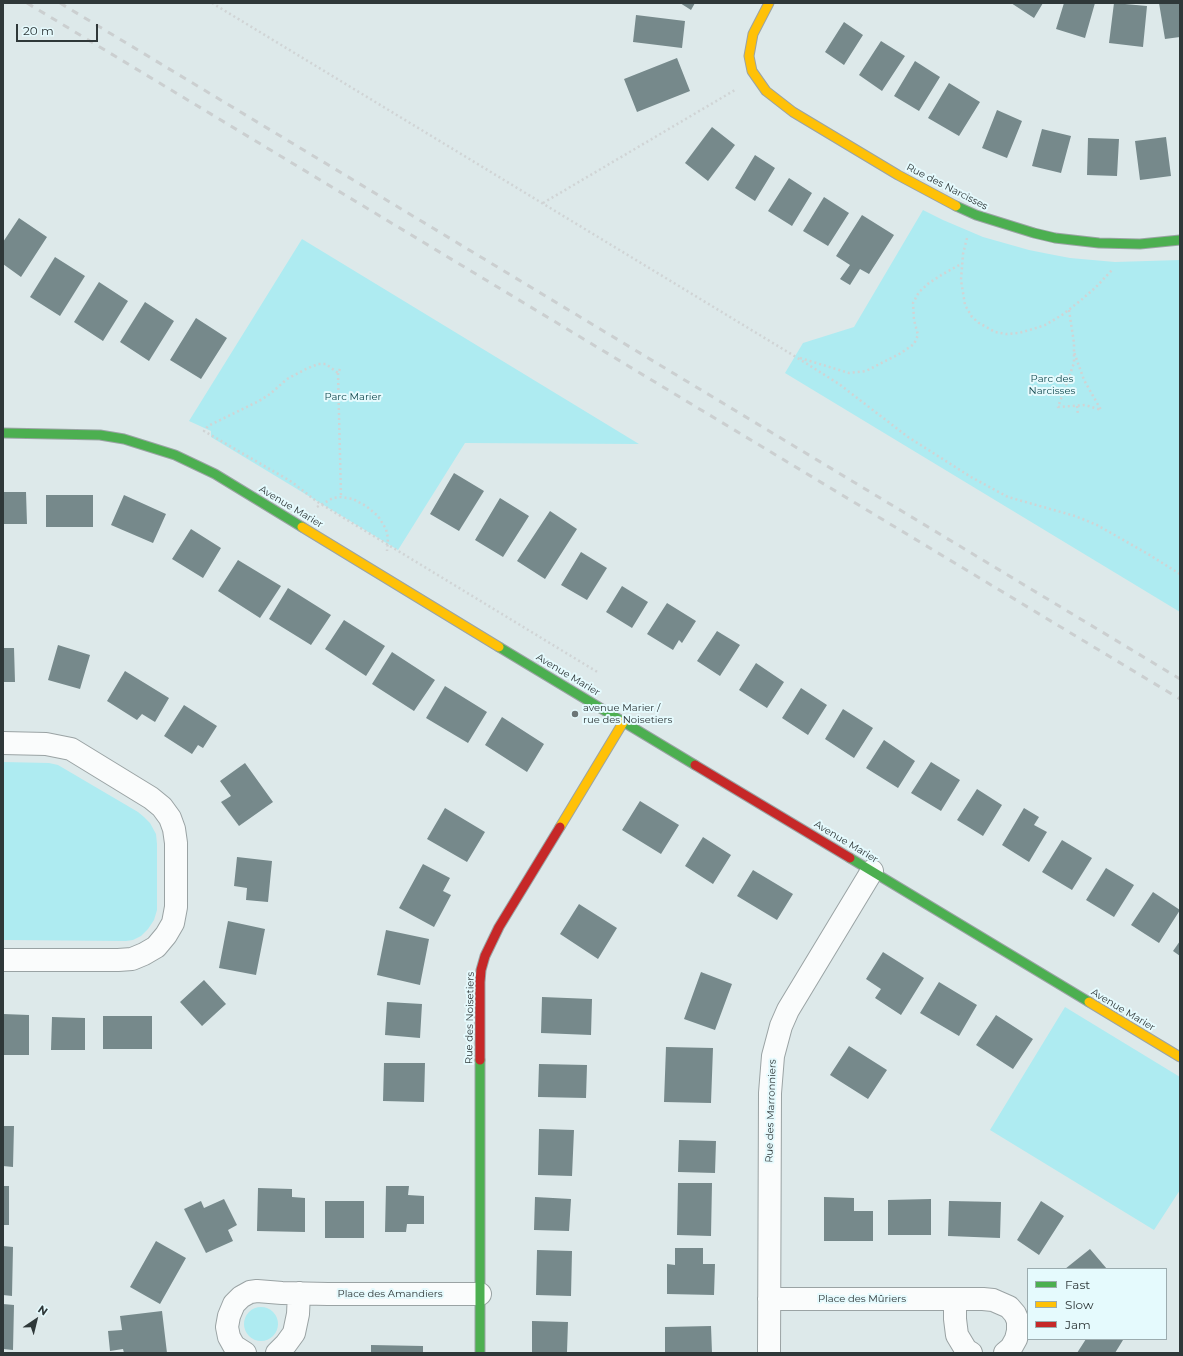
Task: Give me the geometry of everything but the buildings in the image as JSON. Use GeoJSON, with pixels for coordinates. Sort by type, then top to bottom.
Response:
{"type":"FeatureCollection","features":[{"type":"Feature","properties":{"kind":"street","name":"Rue des Narcisses"},"geometry":{"type":"LineString","coordinates":[[769,3],[754,34],[749,56],[752,71],[756,78],[772,96],[810,123],[916,185],[976,215],[1034,233],[1056,238],[1079,241],[1140,244],[1180,240]]}},
{"type":"Feature","properties":{"kind":"street","name":"Avenue Marier"},"geometry":{"type":"LineString","coordinates":[[3,433],[100,435],[144,444],[176,455],[196,464],[270,507],[413,595],[1180,1057]]}},
{"type":"Feature","properties":{"kind":"street","name":"Rue des Noisetiers"},"geometry":{"type":"LineString","coordinates":[[480,1353],[480,982],[485,956],[499,927],[624,721]]}},
{"type":"Feature","properties":{"kind":"street"},"geometry":{"type":"LineString","coordinates":[[3,743],[46,744],[71,749],[151,798],[162,807],[170,818],[174,829],[176,843],[176,907],[173,923],[166,935],[156,947],[132,959],[3,960]]}},
{"type":"Feature","properties":{"kind":"street","name":"Rue des Marronniers"},"geometry":{"type":"LineString","coordinates":[[769,1353],[770,1093],[776,1040],[788,1010],[872,871]]}},
{"type":"Feature","properties":{"kind":"street","name":"Place des Amandiers"},"geometry":{"type":"LineString","coordinates":[[244,1353],[234,1346],[229,1337],[227,1327],[229,1316],[234,1304],[250,1292],[480,1294]]}},
{"type":"Feature","properties":{"kind":"street"},"geometry":{"type":"LineString","coordinates":[[277,1353],[294,1333],[298,1314],[299,1293]]}},
{"type":"Feature","properties":{"kind":"street","name":"Place des Mûriers"},"geometry":{"type":"LineString","coordinates":[[769,1299],[993,1300],[1012,1310],[1018,1321],[1018,1331],[1014,1343],[1005,1353]]}},
{"type":"Feature","properties":{"kind":"street"},"geometry":{"type":"LineString","coordinates":[[955,1299],[957,1336],[966,1350],[971,1353]]}},
{"type":"Feature","properties":{"kind":"path"},"geometry":{"type":"LineString","coordinates":[[212,3],[796,357],[839,384],[908,437],[985,485],[1008,497],[1075,516],[1097,525],[1180,574]]}},
{"type":"Feature","properties":{"kind":"path"},"geometry":{"type":"LineString","coordinates":[[543,203],[737,89]]}},
{"type":"Feature","properties":{"kind":"path"},"geometry":{"type":"LineString","coordinates":[[969,232],[965,246],[961,280],[965,305],[972,317],[987,329],[995,332],[1006,334],[1019,333],[1045,325],[1069,310],[1096,288],[1115,265]]}},
{"type":"Feature","properties":{"kind":"path"},"geometry":{"type":"LineString","coordinates":[[796,357],[849,373],[866,371],[901,353],[914,344],[918,335],[914,320],[913,303],[919,292],[929,283],[962,264]]}},
{"type":"Feature","properties":{"kind":"path"},"geometry":{"type":"LineString","coordinates":[[1069,310],[1074,363],[1058,407],[1085,405],[1101,410],[1084,380],[1074,352]]}},
{"type":"Feature","properties":{"kind":"path"},"geometry":{"type":"LineString","coordinates":[[984,333],[987,329]]}},
{"type":"Feature","properties":{"kind":"path"},"geometry":{"type":"LineString","coordinates":[[338,373],[326,364],[318,364],[306,369],[287,379],[270,394],[259,401],[208,426],[204,431],[292,482],[322,504],[599,673]]}},
{"type":"Feature","properties":{"kind":"path"},"geometry":{"type":"LineString","coordinates":[[340,369],[338,373],[341,497],[360,502],[378,516],[387,533],[387,544]]}},
{"type":"Feature","properties":{"kind":"path"},"geometry":{"type":"LineString","coordinates":[[1077,406],[1078,415]]}},
{"type":"Feature","properties":{"kind":"path","name":"Avenue Marier"},"geometry":{"type":"LineString","coordinates":[[322,504],[333,498],[341,497]]}},
{"type":"Feature","properties":{"kind":"green space","name":"Parc des Narcisses"},"geometry":{"type":"Polygon","coordinates":[[[923,210],[983,237],[1049,254],[1070,258],[1115,262],[1180,260],[1180,612],[785,373],[803,343],[854,327],[923,210]]]}},
{"type":"Feature","properties":{"kind":"green space","name":"Parc Marier"},"geometry":{"type":"Polygon","coordinates":[[[302,239],[639,444],[465,443],[398,550],[211,437],[211,431],[189,421],[302,239]]]}},
{"type":"Feature","properties":{"kind":"green space"},"geometry":{"type":"Polygon","coordinates":[[[3,762],[49,763],[58,765],[138,812],[150,823],[156,834],[157,844],[157,910],[154,920],[141,936],[133,940],[126,941],[3,940],[3,762]]]}},
{"type":"Feature","properties":{"kind":"green space"},"geometry":{"type":"Polygon","coordinates":[[[1065,1007],[1180,1077],[1180,1190],[1154,1230],[990,1130],[1065,1007]]]}},
{"type":"Feature","properties":{"kind":"green space"},"geometry":{"type":"Polygon","coordinates":[[[258,1307],[264,1307],[273,1312],[277,1318],[277,1330],[273,1336],[264,1341],[258,1341],[249,1336],[244,1327],[244,1321],[249,1312],[258,1307]]]}},
{"type":"Feature","properties":{"kind":"railway"},"geometry":{"type":"LineString","coordinates":[[27,3],[1180,699]]}},
{"type":"Feature","properties":{"kind":"railway"},"geometry":{"type":"LineString","coordinates":[[60,3],[1180,679]]}},
{"type":"Feature","properties":{"kind":"traffic: fast"},"geometry":{"type":"LineString","coordinates":[[956,206],[976,215],[1055,238],[1099,243],[1140,244],[1180,240]]}},
{"type":"Feature","properties":{"kind":"traffic: fast"},"geometry":{"type":"LineString","coordinates":[[3,433],[100,435],[124,439],[175,455],[215,474],[302,527]]}},
{"type":"Feature","properties":{"kind":"traffic: fast"},"geometry":{"type":"LineString","coordinates":[[499,647],[695,765]]}},
{"type":"Feature","properties":{"kind":"traffic: fast"},"geometry":{"type":"LineString","coordinates":[[850,858],[1089,1002]]}},
{"type":"Feature","properties":{"kind":"traffic: fast"},"geometry":{"type":"LineString","coordinates":[[480,1060],[480,1353]]}},
{"type":"Feature","properties":{"kind":"traffic: slow"},"geometry":{"type":"LineString","coordinates":[[769,3],[753,34],[749,56],[752,71],[766,91],[793,112],[898,175],[956,206]]}},
{"type":"Feature","properties":{"kind":"traffic: slow"},"geometry":{"type":"LineString","coordinates":[[302,527],[499,647]]}},
{"type":"Feature","properties":{"kind":"traffic: slow"},"geometry":{"type":"LineString","coordinates":[[560,827],[624,721]]}},
{"type":"Feature","properties":{"kind":"traffic: slow"},"geometry":{"type":"LineString","coordinates":[[1089,1002],[1180,1057]]}},
{"type":"Feature","properties":{"kind":"traffic: jam"},"geometry":{"type":"LineString","coordinates":[[695,765],[850,858]]}},
{"type":"Feature","properties":{"kind":"traffic: jam"},"geometry":{"type":"LineString","coordinates":[[480,1060],[480,982],[481,970],[485,956],[499,927],[560,827]]}},
{"type":"Feature","properties":{"kind":"place","name":"avenue Marier / rue des Noisetiers"},"geometry":{"type":"Point","coordinates":[575,714]}}]}
